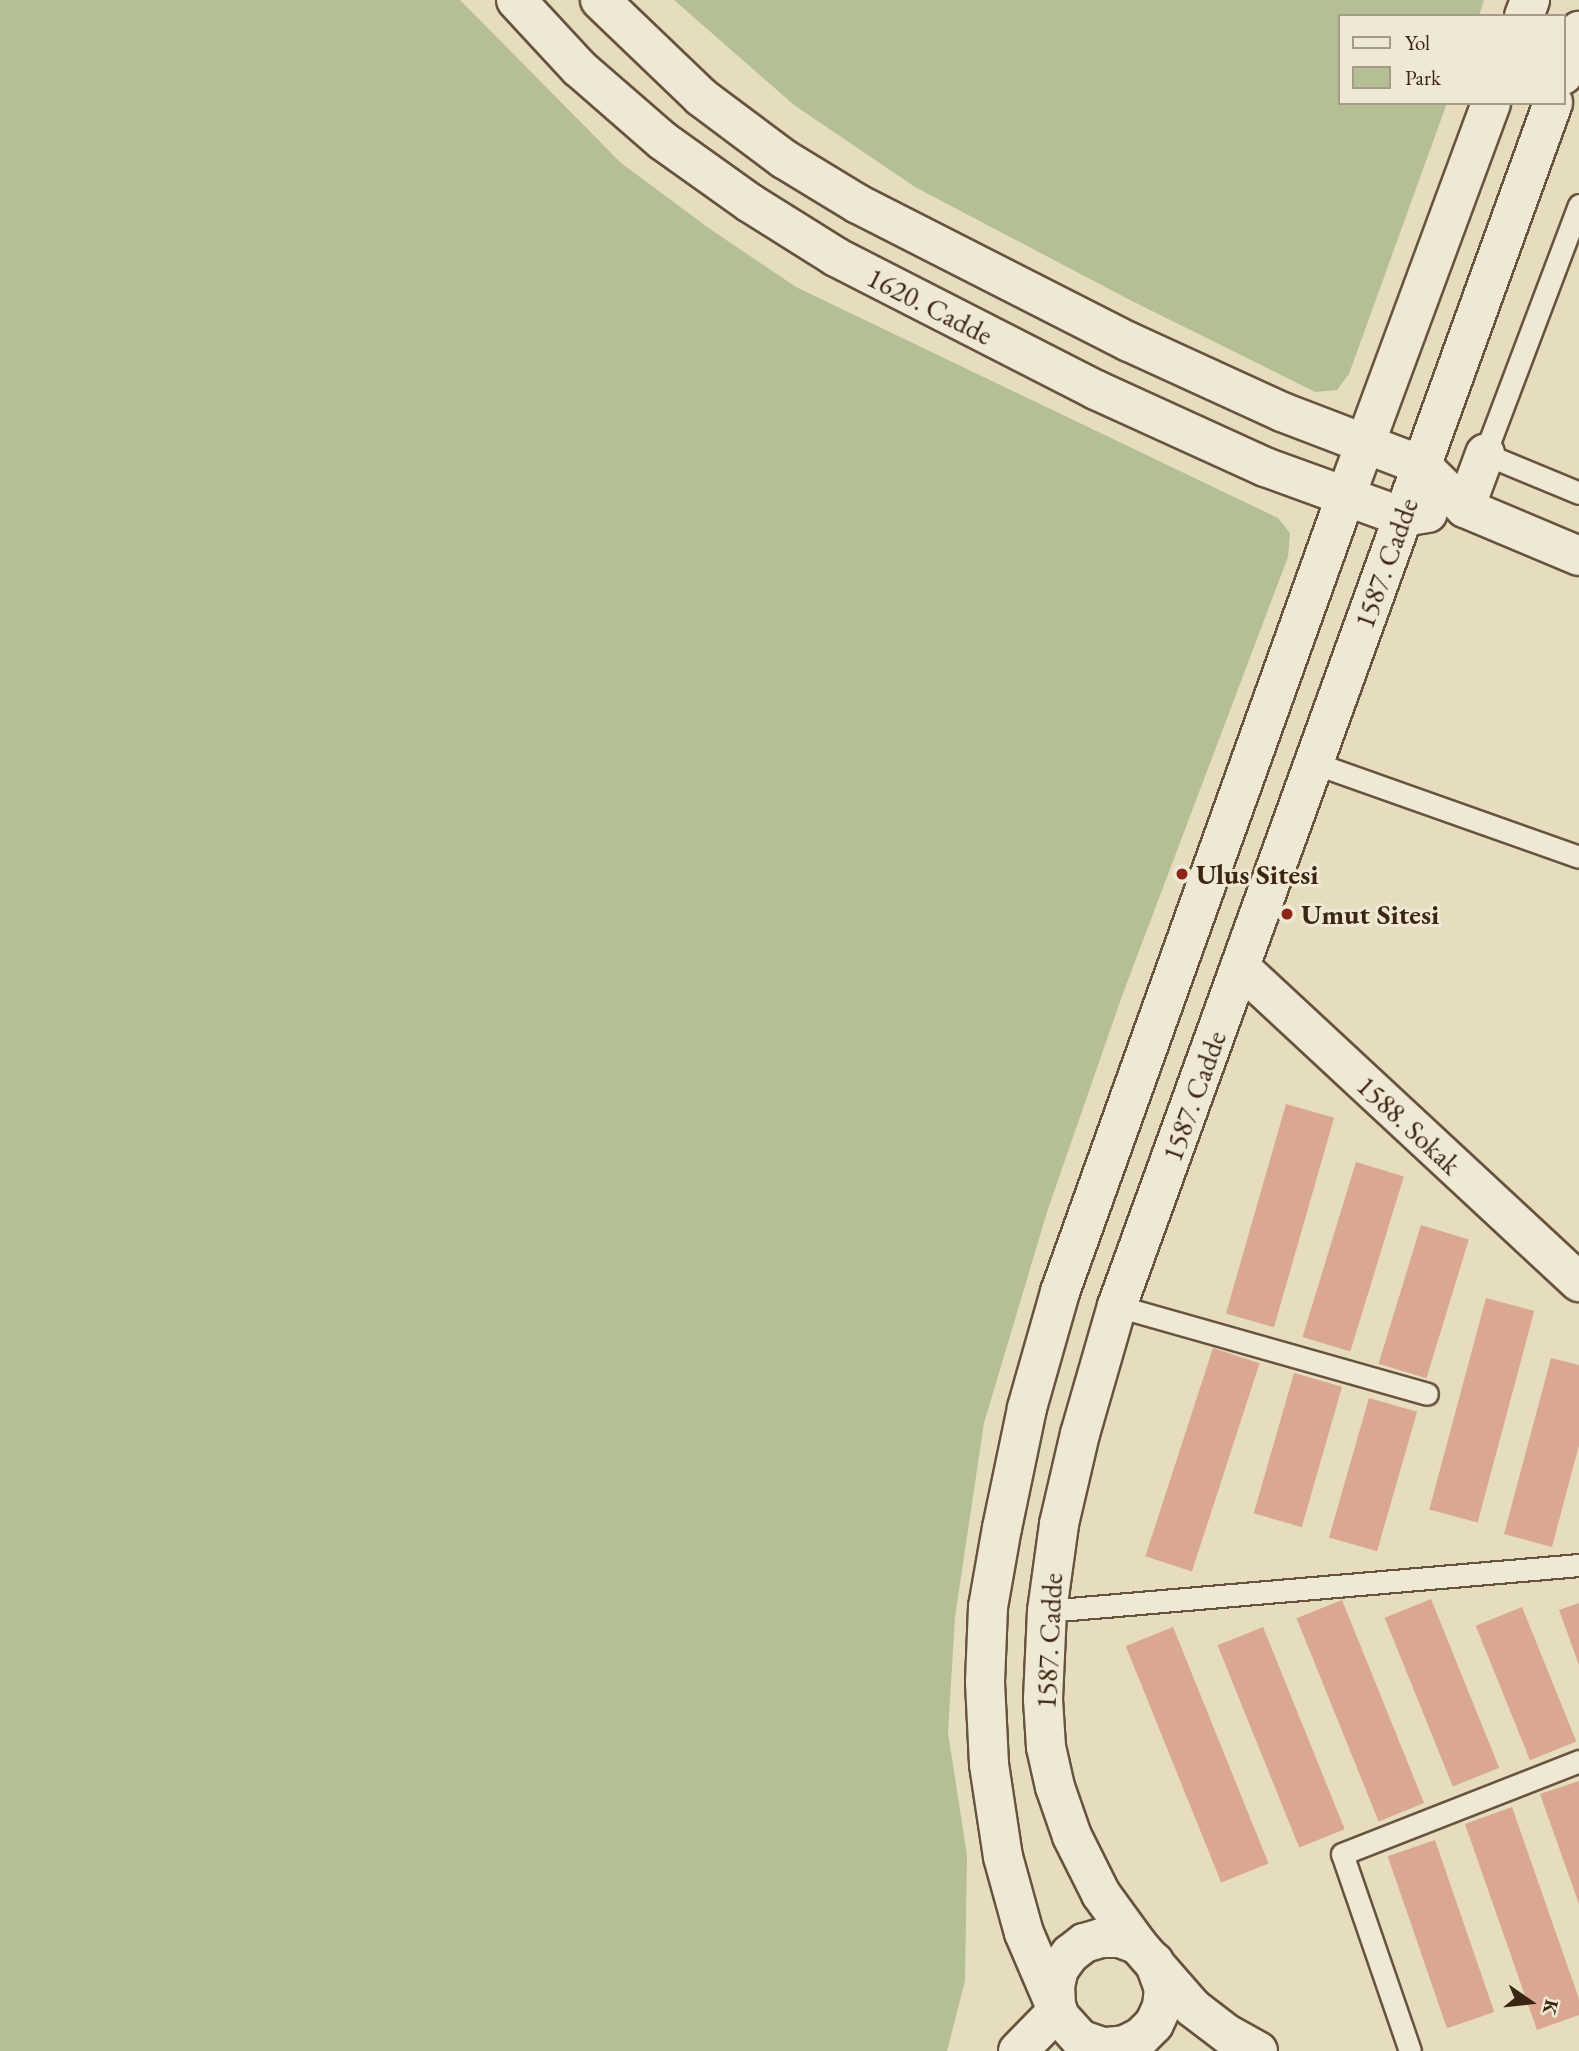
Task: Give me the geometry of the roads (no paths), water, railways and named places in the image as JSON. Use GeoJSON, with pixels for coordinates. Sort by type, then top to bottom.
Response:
{"type":"FeatureCollection","features":[{"type":"Feature","properties":{"kind":"main road","name":"1620. Cadde"},"geometry":{"type":"LineString","coordinates":[[516,0],[579,68],[663,141],[751,203],[836,257],[1096,390],[1265,467],[1403,517]]}},
{"type":"Feature","properties":{"kind":"main road","name":"1620. Cadde"},"geometry":{"type":"LineString","coordinates":[[600,0],[701,97],[784,159],[858,204],[1129,342],[1282,412],[1421,465]]}},
{"type":"Feature","properties":{"kind":"main road"},"geometry":{"type":"LineString","coordinates":[[1565,70],[1579,31]]}},
{"type":"Feature","properties":{"kind":"main road","name":"1587. Cadde"},"geometry":{"type":"LineString","coordinates":[[1097,2048],[1069,2030],[1057,2007],[1024,1933],[1003,1857],[989,1764],[985,1682],[988,1607],[1002,1528],[1027,1408],[1060,1292],[1345,498],[1490,105]]}},
{"type":"Feature","properties":{"kind":"main road","name":"1587. Cadde"},"geometry":{"type":"LineString","coordinates":[[1258,2051],[1227,2034],[1193,2008],[1144,1951],[1101,1894],[1072,1836],[1055,1787],[1046,1746],[1043,1699],[1047,1611],[1059,1524],[1080,1434],[1117,1307],[1552,105]]}},
{"type":"Feature","properties":{"kind":"main road"},"geometry":{"type":"LineString","coordinates":[[1465,508],[1485,454]]}},
{"type":"Feature","properties":{"kind":"main road"},"geometry":{"type":"LineString","coordinates":[[1421,465],[1465,508],[1579,556]]}},
{"type":"Feature","properties":{"kind":"main road"},"geometry":{"type":"LineString","coordinates":[[1403,517],[1465,508]]}},
{"type":"Feature","properties":{"kind":"main road","name":"1588. Sokak"},"geometry":{"type":"LineString","coordinates":[[1240,967],[1579,1282]]}},
{"type":"Feature","properties":{"kind":"main road"},"geometry":{"type":"LineString","coordinates":[[1018,2051],[1057,2007],[1055,1986],[1059,1969],[1070,1954],[1084,1943],[1101,1937],[1120,1938],[1144,1951],[1160,1972],[1164,1989],[1162,2007],[1154,2024],[1141,2037],[1125,2045],[1097,2048]]}},
{"type":"Feature","properties":{"kind":"lane"},"geometry":{"type":"LineString","coordinates":[[1579,205],[1485,454],[1579,493]]}},
{"type":"Feature","properties":{"kind":"lane"},"geometry":{"type":"LineString","coordinates":[[1314,763],[1579,857]]}},
{"type":"Feature","properties":{"kind":"lane"},"geometry":{"type":"LineString","coordinates":[[1117,1307],[1427,1394]]}},
{"type":"Feature","properties":{"kind":"lane"},"geometry":{"type":"LineString","coordinates":[[1047,1611],[1579,1565]]}},
{"type":"Feature","properties":{"kind":"lane"},"geometry":{"type":"LineString","coordinates":[[1410,2051],[1342,1854],[1579,1761]]}},
{"type":"Feature","properties":{"kind":"place","name":"Ulus Sitesi"},"geometry":{"type":"Point","coordinates":[1182,874]}},
{"type":"Feature","properties":{"kind":"place","name":"Umut Sitesi"},"geometry":{"type":"Point","coordinates":[1287,914]}}]}
